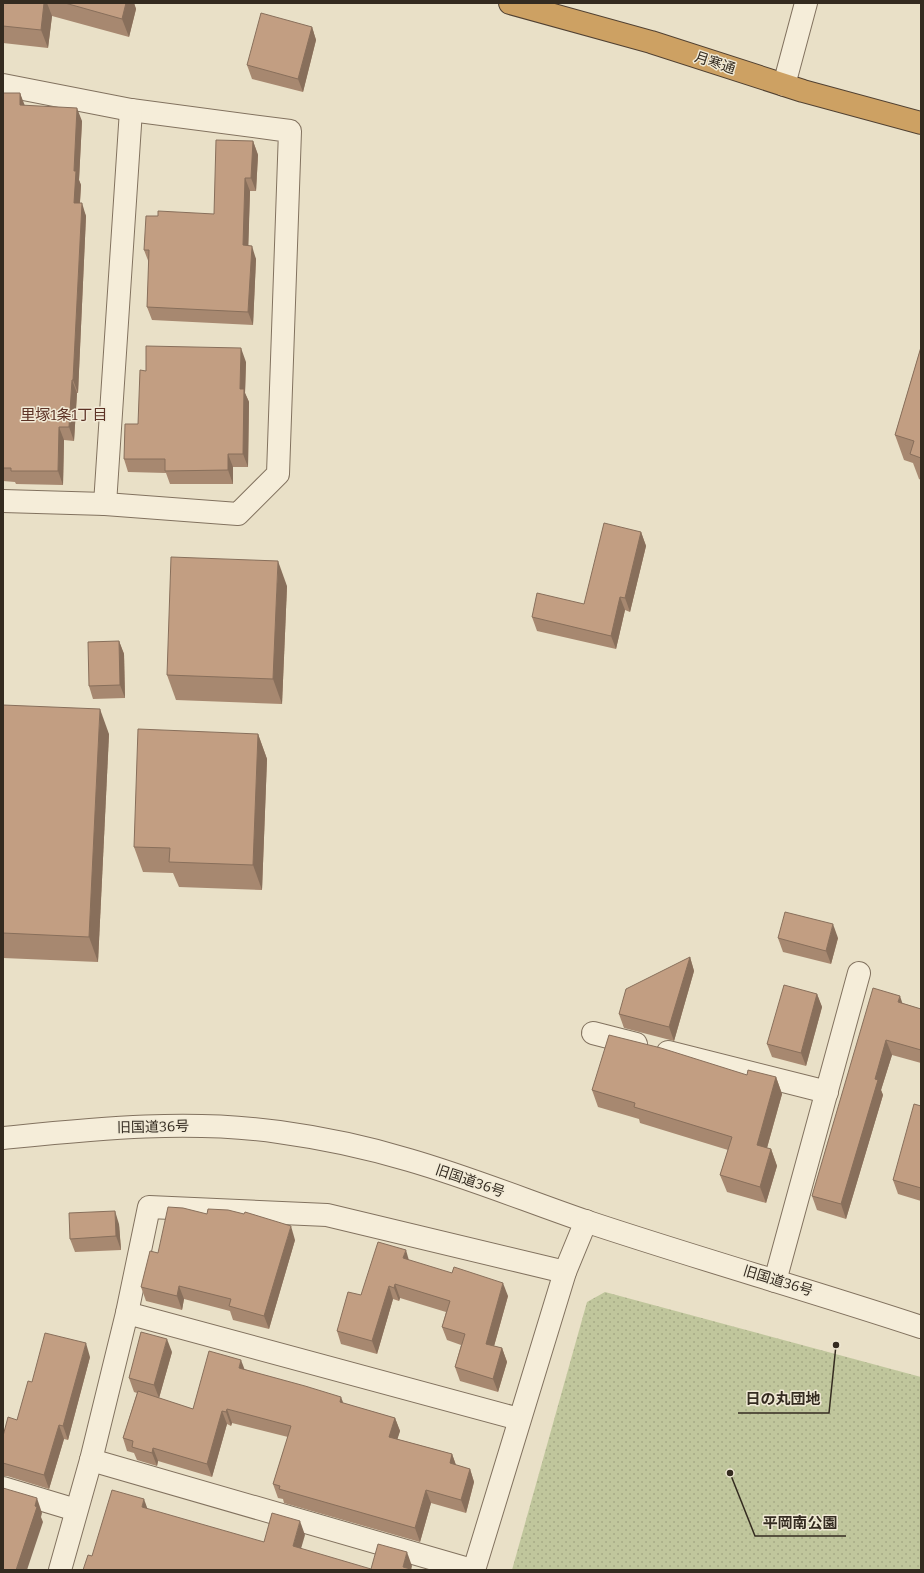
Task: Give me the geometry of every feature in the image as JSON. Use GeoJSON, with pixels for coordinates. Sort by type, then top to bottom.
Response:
{"type":"FeatureCollection","features":[{"type":"Feature","properties":{"kind":"highway","name":"月寒通"},"geometry":{"type":"LineString","coordinates":[[510,3],[651,42],[784,85],[921,123]]}},
{"type":"Feature","properties":{"kind":"street"},"geometry":{"type":"LineString","coordinates":[[784,85],[806,3]]}},
{"type":"Feature","properties":{"kind":"street"},"geometry":{"type":"LineString","coordinates":[[3,85],[131,110],[290,131],[278,474],[238,514],[105,504],[3,501]]}},
{"type":"Feature","properties":{"kind":"street"},"geometry":{"type":"LineString","coordinates":[[105,504],[131,110]]}},
{"type":"Feature","properties":{"kind":"street"},"geometry":{"type":"LineString","coordinates":[[775,1281],[859,972]]}},
{"type":"Feature","properties":{"kind":"street"},"geometry":{"type":"LineString","coordinates":[[593,1033],[827,1092]]}},
{"type":"Feature","properties":{"kind":"street","name":"旧国道36号"},"geometry":{"type":"LineString","coordinates":[[3,1138],[109,1128],[224,1126],[277,1132],[361,1147],[411,1160],[586,1221],[921,1327]]}},
{"type":"Feature","properties":{"kind":"street"},"geometry":{"type":"LineString","coordinates":[[60,1570],[91,1460],[127,1313],[149,1207],[327,1215],[565,1272]]}},
{"type":"Feature","properties":{"kind":"street"},"geometry":{"type":"LineString","coordinates":[[91,1460],[473,1570],[565,1272],[586,1221]]}},
{"type":"Feature","properties":{"kind":"street"},"geometry":{"type":"LineString","coordinates":[[127,1313],[519,1419]]}},
{"type":"Feature","properties":{"kind":"street"},"geometry":{"type":"LineString","coordinates":[[3,1488],[76,1510]]}},
{"type":"Feature","properties":{"kind":"green space"},"geometry":{"type":"Polygon","coordinates":[[[605,1292],[921,1377],[921,1570],[512,1570],[587,1302],[605,1292]]]}},
{"type":"Feature","properties":{"kind":"building"},"geometry":{"type":"Polygon","coordinates":[[[3,3],[44,3],[41,30],[3,26],[3,3]]]}},
{"type":"Feature","properties":{"kind":"building"},"geometry":{"type":"Polygon","coordinates":[[[65,3],[126,3],[122,19],[65,3]]]}},
{"type":"Feature","properties":{"kind":"building"},"geometry":{"type":"Polygon","coordinates":[[[261,13],[312,27],[298,79],[247,65],[261,13]]]}},
{"type":"Feature","properties":{"kind":"building"},"geometry":{"type":"Polygon","coordinates":[[[3,93],[20,93],[20,105],[77,108],[74,203],[82,203],[73,380],[69,427],[59,427],[58,471],[11,471],[11,468],[3,468],[3,93]]]}},
{"type":"Feature","properties":{"kind":"building"},"geometry":{"type":"Polygon","coordinates":[[[216,140],[253,141],[251,178],[245,178],[243,245],[252,246],[248,312],[147,307],[149,250],[144,250],[146,216],[158,216],[158,211],[214,214],[216,140]]]}},
{"type":"Feature","properties":{"kind":"building"},"geometry":{"type":"Polygon","coordinates":[[[146,346],[241,348],[240,389],[244,389],[243,454],[228,454],[228,470],[165,471],[165,459],[124,459],[125,424],[138,424],[140,370],[146,371],[146,346]]]}},
{"type":"Feature","properties":{"kind":"building"},"geometry":{"type":"Polygon","coordinates":[[[921,347],[921,458],[910,454],[914,441],[895,435],[921,347]]]}},
{"type":"Feature","properties":{"kind":"building"},"geometry":{"type":"Polygon","coordinates":[[[604,523],[641,532],[625,598],[620,597],[611,636],[532,617],[537,593],[584,604],[604,523]]]}},
{"type":"Feature","properties":{"kind":"building"},"geometry":{"type":"Polygon","coordinates":[[[171,557],[278,561],[273,679],[167,675],[171,557]]]}},
{"type":"Feature","properties":{"kind":"building"},"geometry":{"type":"Polygon","coordinates":[[[119,641],[120,685],[89,686],[88,642],[119,641]]]}},
{"type":"Feature","properties":{"kind":"building"},"geometry":{"type":"Polygon","coordinates":[[[3,705],[100,709],[89,937],[3,933],[3,705]]]}},
{"type":"Feature","properties":{"kind":"building"},"geometry":{"type":"Polygon","coordinates":[[[138,729],[258,734],[253,865],[169,862],[170,848],[134,847],[138,729]]]}},
{"type":"Feature","properties":{"kind":"building"},"geometry":{"type":"Polygon","coordinates":[[[785,912],[833,924],[826,951],[778,938],[785,912]]]}},
{"type":"Feature","properties":{"kind":"building"},"geometry":{"type":"Polygon","coordinates":[[[690,957],[669,1027],[619,1014],[626,989],[690,957]]]}},
{"type":"Feature","properties":{"kind":"building"},"geometry":{"type":"Polygon","coordinates":[[[784,985],[817,994],[801,1053],[767,1044],[784,985]]]}},
{"type":"Feature","properties":{"kind":"building"},"geometry":{"type":"Polygon","coordinates":[[[873,988],[900,996],[898,1002],[921,1009],[921,1050],[886,1040],[875,1079],[878,1080],[841,1204],[812,1196],[873,988]]]}},
{"type":"Feature","properties":{"kind":"building"},"geometry":{"type":"Polygon","coordinates":[[[609,1035],[661,1048],[747,1075],[748,1070],[776,1077],[757,1145],[771,1149],[760,1187],[720,1175],[732,1137],[634,1107],[635,1103],[592,1090],[609,1035]]]}},
{"type":"Feature","properties":{"kind":"building"},"geometry":{"type":"Polygon","coordinates":[[[914,1104],[921,1106],[921,1188],[893,1180],[914,1104]]]}},
{"type":"Feature","properties":{"kind":"building"},"geometry":{"type":"Polygon","coordinates":[[[168,1207],[183,1208],[207,1214],[208,1209],[228,1210],[244,1214],[245,1212],[291,1226],[264,1316],[229,1306],[231,1299],[179,1286],[177,1296],[141,1287],[150,1251],[158,1253],[168,1207]]]}},
{"type":"Feature","properties":{"kind":"building"},"geometry":{"type":"Polygon","coordinates":[[[115,1211],[116,1236],[70,1239],[69,1213],[115,1211]]]}},
{"type":"Feature","properties":{"kind":"building"},"geometry":{"type":"Polygon","coordinates":[[[378,1242],[406,1250],[403,1258],[452,1273],[454,1267],[503,1283],[486,1344],[502,1348],[493,1379],[455,1367],[465,1334],[442,1327],[450,1301],[395,1284],[394,1288],[389,1286],[372,1341],[337,1331],[348,1292],[361,1295],[378,1242]]]}},
{"type":"Feature","properties":{"kind":"building"},"geometry":{"type":"Polygon","coordinates":[[[141,1332],[167,1339],[154,1385],[129,1378],[141,1332]]]}},
{"type":"Feature","properties":{"kind":"building"},"geometry":{"type":"Polygon","coordinates":[[[45,1333],[86,1343],[63,1426],[59,1425],[44,1475],[3,1463],[3,1436],[8,1417],[17,1420],[28,1381],[32,1382],[45,1333]]]}},
{"type":"Feature","properties":{"kind":"building"},"geometry":{"type":"Polygon","coordinates":[[[209,1351],[241,1360],[239,1368],[341,1397],[340,1402],[395,1418],[389,1437],[452,1454],[450,1463],[470,1469],[461,1500],[426,1490],[415,1528],[279,1489],[280,1486],[273,1484],[291,1426],[227,1409],[226,1412],[222,1411],[207,1464],[153,1448],[152,1453],[132,1447],[133,1441],[123,1438],[138,1391],[193,1409],[209,1351]]]}},
{"type":"Feature","properties":{"kind":"building"},"geometry":{"type":"Polygon","coordinates":[[[3,1488],[37,1498],[35,1506],[37,1507],[16,1570],[3,1570],[3,1488]]]}},
{"type":"Feature","properties":{"kind":"building"},"geometry":{"type":"Polygon","coordinates":[[[112,1490],[144,1499],[142,1507],[264,1542],[272,1513],[300,1521],[293,1546],[371,1569],[378,1544],[407,1552],[403,1567],[414,1570],[83,1570],[88,1555],[92,1556],[112,1490]]]}},
{"type":"Feature","properties":{"kind":"place","name":"日の丸団地"},"geometry":{"type":"Point","coordinates":[836,1345]}},
{"type":"Feature","properties":{"kind":"place","name":"平岡南公園"},"geometry":{"type":"Point","coordinates":[730,1473]}},
{"type":"Feature","properties":{"kind":"district","name":"里塚1条1丁目"},"geometry":{"type":"Point","coordinates":[64,415]}}]}
